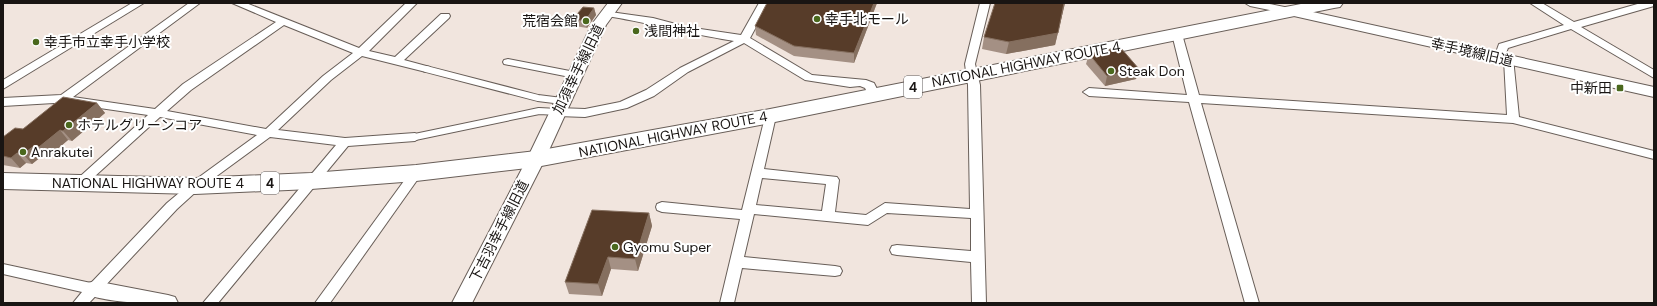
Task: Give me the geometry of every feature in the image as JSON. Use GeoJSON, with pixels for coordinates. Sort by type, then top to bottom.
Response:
{"type":"FeatureCollection","features":[{"type":"Feature","properties":{"kind":"highway","name":"NATIONAL HIGHWAY ROUTE 4"},"geometry":{"type":"LineString","coordinates":[[3,180],[80,184],[195,186],[311,182],[416,173],[536,159],[770,116],[1323,4]]}},
{"type":"Feature","properties":{"kind":"street"},"geometry":{"type":"LineString","coordinates":[[3,85],[139,3]]}},
{"type":"Feature","properties":{"kind":"street"},"geometry":{"type":"LineString","coordinates":[[50,109],[195,3]]}},
{"type":"Feature","properties":{"kind":"street"},"geometry":{"type":"LineString","coordinates":[[237,3],[361,52],[426,69]]}},
{"type":"Feature","properties":{"kind":"street"},"geometry":{"type":"LineString","coordinates":[[80,303],[95,289],[172,206],[195,186],[268,132],[327,78],[361,52],[412,3]]}},
{"type":"Feature","properties":{"kind":"street"},"geometry":{"type":"LineString","coordinates":[[560,106],[585,113],[623,105],[650,93],[684,70],[744,39],[764,3]]}},
{"type":"Feature","properties":{"kind":"street"},"geometry":{"type":"LineString","coordinates":[[979,303],[974,85],[970,64],[985,3]]}},
{"type":"Feature","properties":{"kind":"street"},"geometry":{"type":"LineString","coordinates":[[1250,3],[1290,11]]}},
{"type":"Feature","properties":{"kind":"street"},"geometry":{"type":"LineString","coordinates":[[1535,3],[1654,75]]}},
{"type":"Feature","properties":{"kind":"street"},"geometry":{"type":"LineString","coordinates":[[1513,118],[1502,46],[1652,3]]}},
{"type":"Feature","properties":{"kind":"street"},"geometry":{"type":"LineString","coordinates":[[611,8],[686,30],[744,39],[809,78],[850,83],[862,82],[870,86],[874,95]]}},
{"type":"Feature","properties":{"kind":"street","name":"加須幸手線旧道"},"geometry":{"type":"LineString","coordinates":[[536,159],[599,24],[611,8]]}},
{"type":"Feature","properties":{"kind":"street","name":"幸手境線旧道"},"geometry":{"type":"LineString","coordinates":[[1290,11],[1654,92]]}},
{"type":"Feature","properties":{"kind":"street"},"geometry":{"type":"LineString","coordinates":[[396,62],[446,16]]}},
{"type":"Feature","properties":{"kind":"street"},"geometry":{"type":"LineString","coordinates":[[80,184],[157,113],[188,87],[284,21]]}},
{"type":"Feature","properties":{"kind":"street"},"geometry":{"type":"LineString","coordinates":[[1177,34],[1252,303]]}},
{"type":"Feature","properties":{"kind":"street"},"geometry":{"type":"LineString","coordinates":[[508,62],[574,75]]}},
{"type":"Feature","properties":{"kind":"street"},"geometry":{"type":"LineString","coordinates":[[1089,92],[1513,118],[1654,155]]}},
{"type":"Feature","properties":{"kind":"street"},"geometry":{"type":"LineString","coordinates":[[3,102],[62,99],[157,113],[268,132],[345,142],[415,138]]}},
{"type":"Feature","properties":{"kind":"street"},"geometry":{"type":"LineString","coordinates":[[727,303],[770,116]]}},
{"type":"Feature","properties":{"kind":"street"},"geometry":{"type":"LineString","coordinates":[[210,303],[345,142]]}},
{"type":"Feature","properties":{"kind":"street","name":"下吉羽幸手線旧道"},"geometry":{"type":"LineString","coordinates":[[462,303],[536,159]]}},
{"type":"Feature","properties":{"kind":"street"},"geometry":{"type":"LineString","coordinates":[[322,303],[416,173]]}},
{"type":"Feature","properties":{"kind":"street"},"geometry":{"type":"LineString","coordinates":[[757,173],[834,180],[828,216]]}},
{"type":"Feature","properties":{"kind":"street"},"geometry":{"type":"LineString","coordinates":[[662,207],[828,216],[868,220],[885,208],[977,214]]}},
{"type":"Feature","properties":{"kind":"street"},"geometry":{"type":"LineString","coordinates":[[897,250],[978,257]]}},
{"type":"Feature","properties":{"kind":"street"},"geometry":{"type":"LineString","coordinates":[[737,262],[835,271]]}},
{"type":"Feature","properties":{"kind":"street"},"geometry":{"type":"LineString","coordinates":[[3,269],[168,303]]}},
{"type":"Feature","properties":{"kind":"lane"},"geometry":{"type":"LineString","coordinates":[[426,69],[524,94],[560,106]]}},
{"type":"Feature","properties":{"kind":"lane"},"geometry":{"type":"LineString","coordinates":[[415,138],[560,106]]}},
{"type":"Feature","properties":{"kind":"building","name":"幸手北モール"},"geometry":{"type":"Polygon","coordinates":[[[767,3],[874,3],[854,53],[794,46],[755,26],[767,3]]]}},
{"type":"Feature","properties":{"kind":"building"},"geometry":{"type":"Polygon","coordinates":[[[995,3],[1064,3],[1058,33],[1009,42],[984,37],[995,3]]]}},
{"type":"Feature","properties":{"kind":"building"},"geometry":{"type":"Polygon","coordinates":[[[583,7],[594,8],[585,21],[573,19],[583,7]]]}},
{"type":"Feature","properties":{"kind":"building"},"geometry":{"type":"Polygon","coordinates":[[[1120,47],[1139,69],[1107,76],[1089,54],[1120,47]]]}},
{"type":"Feature","properties":{"kind":"building"},"geometry":{"type":"Polygon","coordinates":[[[63,97],[97,103],[63,131],[60,130],[39,147],[34,146],[23,154],[17,153],[11,158],[3,156],[3,137],[15,128],[23,129],[63,97]]]}},
{"type":"Feature","properties":{"kind":"building","name":"Gyomu Super"},"geometry":{"type":"Polygon","coordinates":[[[592,210],[649,213],[635,259],[608,257],[598,284],[565,282],[592,210]]]}},
{"type":"Feature","properties":{"kind":"place","name":"幸手北モール"},"geometry":{"type":"Point","coordinates":[817,19]}},
{"type":"Feature","properties":{"kind":"place","name":"荒宿会館"},"geometry":{"type":"Point","coordinates":[586,21]}},
{"type":"Feature","properties":{"kind":"place","name":"浅間神社"},"geometry":{"type":"Point","coordinates":[636,31]}},
{"type":"Feature","properties":{"kind":"place","name":"幸手市立幸手小学校"},"geometry":{"type":"Point","coordinates":[36,42]}},
{"type":"Feature","properties":{"kind":"place","name":"Steak Don"},"geometry":{"type":"Point","coordinates":[1111,71]}},
{"type":"Feature","properties":{"kind":"place","name":"中新田"},"geometry":{"type":"Point","coordinates":[1620,88]}},
{"type":"Feature","properties":{"kind":"place","name":"ホテルグリーンコア"},"geometry":{"type":"Point","coordinates":[69,125]}},
{"type":"Feature","properties":{"kind":"place","name":"Anrakutei"},"geometry":{"type":"Point","coordinates":[23,152]}},
{"type":"Feature","properties":{"kind":"place","name":"Gyomu Super"},"geometry":{"type":"Point","coordinates":[615,247]}}]}
